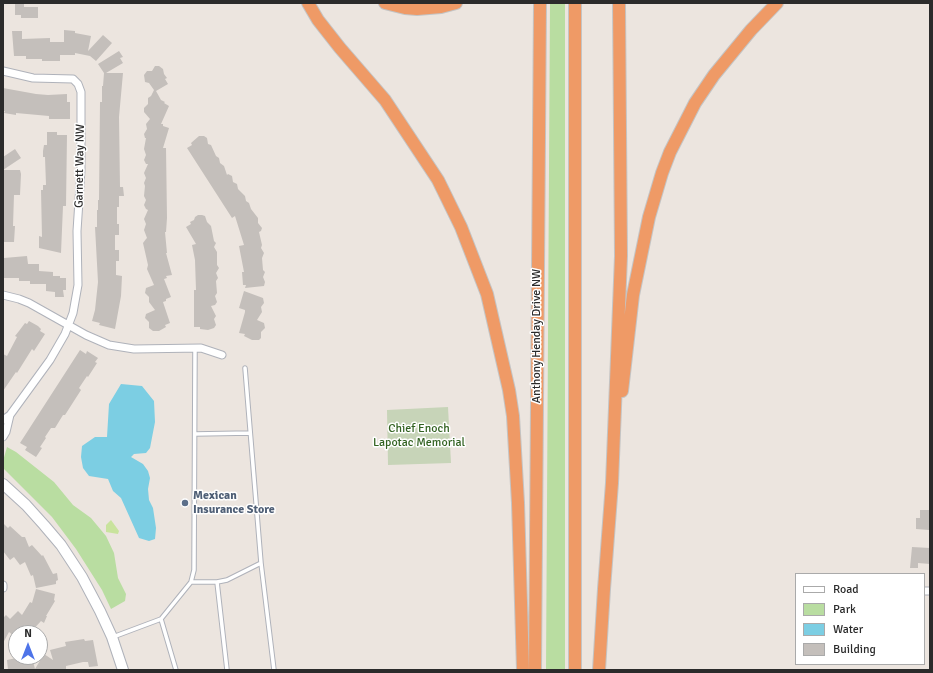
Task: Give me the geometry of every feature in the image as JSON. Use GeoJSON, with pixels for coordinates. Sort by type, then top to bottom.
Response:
{"type":"FeatureCollection","features":[{"type":"Feature","properties":{"kind":"highway"},"geometry":{"type":"LineString","coordinates":[[308,3],[318,20],[340,48],[385,100],[438,180],[461,227],[487,294],[509,390],[514,432],[518,503],[523,670]]}},
{"type":"Feature","properties":{"kind":"highway"},"geometry":{"type":"LineString","coordinates":[[311,3],[318,20]]}},
{"type":"Feature","properties":{"kind":"highway"},"geometry":{"type":"LineString","coordinates":[[385,3],[405,8],[417,9],[441,7],[456,3]]}},
{"type":"Feature","properties":{"kind":"highway","name":"Anthony Henday Drive NW"},"geometry":{"type":"LineString","coordinates":[[535,670],[540,3]]}},
{"type":"Feature","properties":{"kind":"highway"},"geometry":{"type":"LineString","coordinates":[[575,3],[575,670]]}},
{"type":"Feature","properties":{"kind":"highway"},"geometry":{"type":"LineString","coordinates":[[599,670],[612,483],[621,256],[619,3]]}},
{"type":"Feature","properties":{"kind":"highway"},"geometry":{"type":"LineString","coordinates":[[612,483],[634,295],[649,217],[662,173],[680,132],[699,97],[714,75],[743,39],[777,3]]}},
{"type":"Feature","properties":{"kind":"main road"},"geometry":{"type":"LineString","coordinates":[[3,484],[26,505],[61,545],[90,591],[112,637],[123,670]]}},
{"type":"Feature","properties":{"kind":"street","name":"Garnett Way NW"},"geometry":{"type":"LineString","coordinates":[[3,71],[33,78],[73,79],[76,81],[80,88],[82,170],[77,231],[78,285],[74,308],[68,325],[50,360],[10,415],[3,420]]}},
{"type":"Feature","properties":{"kind":"street"},"geometry":{"type":"LineString","coordinates":[[3,295],[29,303],[95,340],[116,347],[134,349],[195,348],[205,349],[222,355]]}},
{"type":"Feature","properties":{"kind":"street","name":"Garnett Way NW"},"geometry":{"type":"LineString","coordinates":[[3,437],[6,432],[10,415]]}},
{"type":"Feature","properties":{"kind":"lane"},"geometry":{"type":"LineString","coordinates":[[112,637],[161,619],[191,582],[194,570],[195,348]]}},
{"type":"Feature","properties":{"kind":"lane"},"geometry":{"type":"LineString","coordinates":[[245,368],[261,563],[274,670]]}},
{"type":"Feature","properties":{"kind":"lane"},"geometry":{"type":"LineString","coordinates":[[195,434],[250,433]]}},
{"type":"Feature","properties":{"kind":"lane"},"geometry":{"type":"LineString","coordinates":[[191,582],[217,582],[227,580],[261,563]]}},
{"type":"Feature","properties":{"kind":"lane"},"geometry":{"type":"LineString","coordinates":[[217,582],[227,670]]}},
{"type":"Feature","properties":{"kind":"lane"},"geometry":{"type":"LineString","coordinates":[[161,619],[176,670]]}},
{"type":"Feature","properties":{"kind":"green space"},"geometry":{"type":"Polygon","coordinates":[[[550,3],[565,3],[565,670],[546,670],[550,3]]]}},
{"type":"Feature","properties":{"kind":"green space","name":"Chief Enoch Lapotac Memorial"},"geometry":{"type":"Polygon","coordinates":[[[448,407],[451,463],[388,465],[387,410],[448,407]]]}},
{"type":"Feature","properties":{"kind":"green space"},"geometry":{"type":"Polygon","coordinates":[[[7,447],[16,452],[54,482],[73,505],[91,518],[106,536],[114,553],[118,578],[126,594],[125,601],[111,609],[102,590],[76,549],[52,517],[3,468],[3,461],[7,447]]]}},
{"type":"Feature","properties":{"kind":"green space"},"geometry":{"type":"Polygon","coordinates":[[[111,520],[119,531],[118,534],[106,532],[106,525],[111,520]]]}},
{"type":"Feature","properties":{"kind":"water"},"geometry":{"type":"Polygon","coordinates":[[[121,384],[142,386],[154,401],[155,422],[150,448],[146,453],[134,454],[131,457],[143,464],[148,471],[150,478],[148,489],[149,500],[153,508],[156,528],[155,539],[149,541],[139,538],[121,498],[113,491],[108,479],[89,476],[83,468],[81,457],[82,446],[95,437],[107,437],[109,404],[121,384]]]}},
{"type":"Feature","properties":{"kind":"building"},"geometry":{"type":"Polygon","coordinates":[[[15,3],[24,3],[24,7],[38,7],[38,18],[21,18],[21,15],[15,15],[15,3]]]}},
{"type":"Feature","properties":{"kind":"building"},"geometry":{"type":"Polygon","coordinates":[[[64,30],[75,31],[75,33],[91,36],[88,51],[103,35],[112,43],[96,61],[90,56],[75,53],[75,55],[60,55],[60,61],[42,61],[42,59],[26,59],[26,56],[14,56],[12,31],[22,31],[22,39],[50,38],[50,42],[64,42],[64,30]]]}},
{"type":"Feature","properties":{"kind":"building"},"geometry":{"type":"Polygon","coordinates":[[[119,51],[123,57],[120,58],[123,63],[106,73],[123,73],[119,117],[120,187],[123,187],[124,196],[119,196],[119,207],[117,207],[117,224],[119,224],[119,235],[115,235],[115,250],[119,250],[119,261],[116,261],[116,275],[122,276],[121,296],[115,329],[99,325],[100,323],[92,321],[95,310],[98,282],[95,227],[97,227],[97,210],[99,200],[100,102],[102,102],[104,73],[98,64],[119,51]]]}},
{"type":"Feature","properties":{"kind":"building"},"geometry":{"type":"Polygon","coordinates":[[[155,66],[159,66],[163,69],[167,78],[165,79],[168,84],[156,91],[161,100],[169,106],[161,124],[169,128],[163,148],[166,148],[166,253],[172,275],[166,276],[167,278],[164,279],[171,297],[163,302],[170,323],[165,325],[166,327],[159,331],[153,331],[149,328],[149,322],[145,318],[146,314],[155,310],[149,302],[149,297],[145,293],[146,288],[154,285],[147,269],[148,265],[143,243],[147,238],[144,230],[146,224],[144,219],[148,210],[144,205],[146,200],[144,196],[144,183],[146,178],[144,173],[148,164],[146,164],[144,160],[146,155],[144,149],[146,138],[144,134],[147,129],[146,124],[150,119],[144,112],[144,108],[148,104],[148,98],[154,90],[149,83],[145,82],[144,75],[147,71],[152,71],[155,66]]]}},
{"type":"Feature","properties":{"kind":"building"},"geometry":{"type":"Polygon","coordinates":[[[3,88],[36,94],[67,94],[67,102],[70,102],[70,119],[49,119],[49,116],[4,113],[3,88]]]}},
{"type":"Feature","properties":{"kind":"building"},"geometry":{"type":"Polygon","coordinates":[[[47,132],[57,132],[57,135],[67,135],[66,206],[63,206],[61,253],[39,248],[39,236],[42,237],[41,190],[43,190],[43,185],[46,185],[45,157],[43,157],[43,151],[44,145],[47,145],[47,132]]]}},
{"type":"Feature","properties":{"kind":"building"},"geometry":{"type":"Polygon","coordinates":[[[199,136],[204,136],[207,138],[208,144],[211,145],[216,156],[219,158],[220,163],[224,166],[227,175],[232,176],[233,182],[237,184],[238,189],[245,196],[246,201],[249,203],[251,209],[258,218],[258,223],[262,228],[259,232],[262,245],[261,248],[264,253],[262,258],[263,270],[265,272],[263,277],[265,282],[264,286],[245,288],[246,285],[243,285],[242,272],[244,272],[239,246],[244,245],[235,216],[232,218],[187,148],[192,145],[191,143],[199,136]]]}},
{"type":"Feature","properties":{"kind":"building"},"geometry":{"type":"Polygon","coordinates":[[[15,149],[21,158],[3,170],[3,157],[15,149]]]}},
{"type":"Feature","properties":{"kind":"building"},"geometry":{"type":"Polygon","coordinates":[[[3,170],[20,170],[21,174],[20,195],[14,195],[14,242],[3,242],[3,170]]]}},
{"type":"Feature","properties":{"kind":"building"},"geometry":{"type":"Polygon","coordinates":[[[198,215],[205,216],[207,222],[211,226],[214,241],[216,243],[214,247],[217,252],[217,265],[219,268],[216,273],[218,278],[216,281],[217,293],[215,296],[217,302],[215,305],[211,306],[216,316],[214,319],[216,325],[214,328],[208,330],[200,329],[200,327],[194,327],[194,290],[196,290],[195,260],[192,245],[196,244],[186,227],[191,224],[190,222],[198,215]]]}},
{"type":"Feature","properties":{"kind":"building"},"geometry":{"type":"Polygon","coordinates":[[[27,256],[28,264],[39,264],[39,271],[53,272],[53,276],[66,278],[66,290],[63,290],[64,297],[55,297],[55,292],[46,291],[46,284],[30,284],[30,281],[19,281],[19,278],[3,278],[4,258],[27,256]]]}},
{"type":"Feature","properties":{"kind":"building"},"geometry":{"type":"Polygon","coordinates":[[[244,291],[263,298],[264,303],[261,307],[262,312],[257,320],[264,323],[265,328],[261,332],[261,338],[259,340],[252,340],[244,336],[245,334],[239,333],[245,312],[245,310],[239,308],[244,291]]]}},
{"type":"Feature","properties":{"kind":"building"},"geometry":{"type":"Polygon","coordinates":[[[29,321],[38,326],[41,329],[40,331],[45,334],[34,351],[32,349],[17,373],[16,372],[3,391],[3,354],[7,356],[17,337],[15,336],[25,323],[27,324],[29,321]]]}},
{"type":"Feature","properties":{"kind":"building"},"geometry":{"type":"Polygon","coordinates":[[[80,350],[86,354],[87,351],[98,358],[95,362],[97,363],[79,388],[81,390],[65,415],[63,415],[55,428],[51,428],[45,437],[46,438],[40,447],[42,448],[36,457],[25,450],[27,447],[20,443],[80,350]]]}},
{"type":"Feature","properties":{"kind":"building"},"geometry":{"type":"Polygon","coordinates":[[[920,510],[929,510],[929,530],[916,529],[916,518],[920,518],[920,510]]]}},
{"type":"Feature","properties":{"kind":"building"},"geometry":{"type":"Polygon","coordinates":[[[3,523],[8,528],[10,526],[22,537],[25,537],[29,547],[32,545],[42,556],[43,555],[53,574],[57,573],[58,580],[56,581],[56,584],[36,588],[33,575],[31,576],[25,562],[20,565],[14,557],[10,560],[3,551],[3,523]]]}},
{"type":"Feature","properties":{"kind":"building"},"geometry":{"type":"Polygon","coordinates":[[[912,547],[930,548],[930,564],[918,563],[918,568],[910,568],[912,547]]]}},
{"type":"Feature","properties":{"kind":"building"},"geometry":{"type":"Polygon","coordinates":[[[36,589],[55,594],[55,601],[46,616],[44,623],[41,621],[37,625],[8,625],[8,634],[3,643],[3,618],[6,615],[10,619],[18,611],[22,615],[30,602],[32,603],[36,589]]]}},
{"type":"Feature","properties":{"kind":"building"},"geometry":{"type":"Polygon","coordinates":[[[84,639],[85,641],[93,640],[98,666],[89,667],[88,662],[83,662],[66,666],[66,669],[60,670],[8,670],[7,660],[8,660],[8,665],[34,665],[35,669],[37,665],[48,665],[48,657],[53,660],[50,650],[66,646],[65,642],[84,639]]]}},
{"type":"Feature","properties":{"kind":"place","name":"Mexican Insurance Store"},"geometry":{"type":"Point","coordinates":[185,503]}}]}
